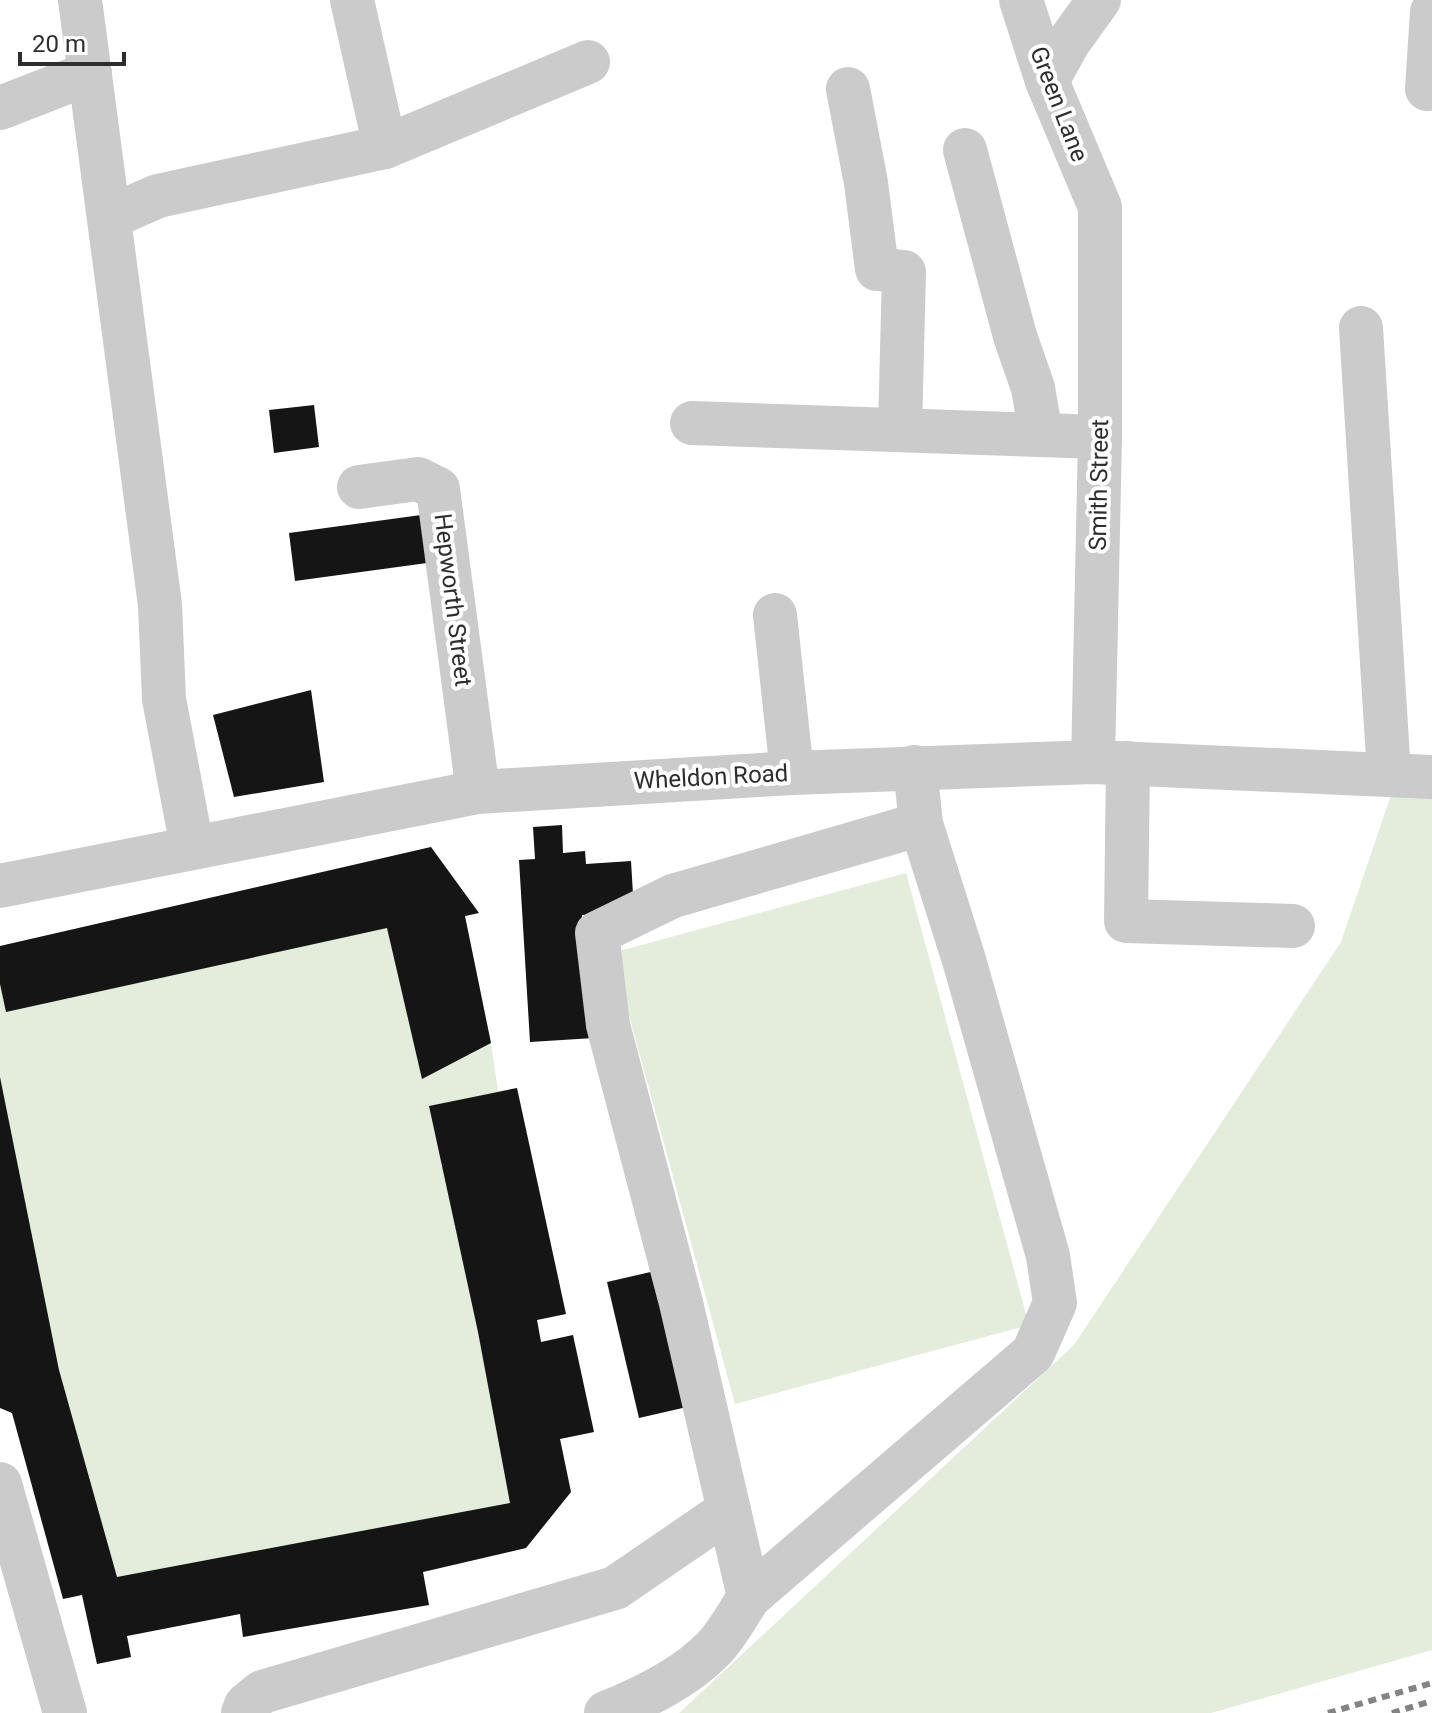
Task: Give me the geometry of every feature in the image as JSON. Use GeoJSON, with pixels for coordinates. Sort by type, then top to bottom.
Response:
{"type":"FeatureCollection","features":[{"type":"Feature","properties":{"kind":"street"},"geometry":{"type":"LineString","coordinates":[[80,0],[160,605],[164,699],[192,847]]}},
{"type":"Feature","properties":{"kind":"street"},"geometry":{"type":"LineString","coordinates":[[352,0],[385,147]]}},
{"type":"Feature","properties":{"kind":"street","name":"Green Lane"},"geometry":{"type":"LineString","coordinates":[[1021,0],[1047,81],[1100,207]]}},
{"type":"Feature","properties":{"kind":"street"},"geometry":{"type":"LineString","coordinates":[[1047,81],[1068,43],[1099,0]]}},
{"type":"Feature","properties":{"kind":"street"},"geometry":{"type":"LineString","coordinates":[[1427,89],[1432,12]]}},
{"type":"Feature","properties":{"kind":"street"},"geometry":{"type":"LineString","coordinates":[[110,217],[158,196],[385,147],[588,62]]}},
{"type":"Feature","properties":{"kind":"street"},"geometry":{"type":"LineString","coordinates":[[0,108],[90,73]]}},
{"type":"Feature","properties":{"kind":"street"},"geometry":{"type":"LineString","coordinates":[[848,89],[866,183],[877,269],[904,272],[900,430]]}},
{"type":"Feature","properties":{"kind":"street"},"geometry":{"type":"LineString","coordinates":[[965,150],[1015,336],[1033,388],[1041,435]]}},
{"type":"Feature","properties":{"kind":"street","name":"Smith Street"},"geometry":{"type":"LineString","coordinates":[[1100,207],[1100,437],[1111,763],[1126,921],[1293,926]]}},
{"type":"Feature","properties":{"kind":"street"},"geometry":{"type":"LineString","coordinates":[[1361,328],[1389,774]]}},
{"type":"Feature","properties":{"kind":"street"},"geometry":{"type":"LineString","coordinates":[[692,423],[1100,437]]}},
{"type":"Feature","properties":{"kind":"street","name":"Hepworth Street"},"geometry":{"type":"LineString","coordinates":[[359,487],[418,479],[438,489],[478,792]]}},
{"type":"Feature","properties":{"kind":"street"},"geometry":{"type":"LineString","coordinates":[[775,615],[792,773]]}},
{"type":"Feature","properties":{"kind":"street","name":"Wheldon Road"},"geometry":{"type":"LineString","coordinates":[[0,886],[478,792],[915,767],[1111,763],[1432,777]]}},
{"type":"Feature","properties":{"kind":"street"},"geometry":{"type":"LineString","coordinates":[[606,1713],[640,1699],[685,1672],[714,1648],[749,1597],[1033,1353],[1055,1303],[1048,1256],[964,960],[921,824],[915,767]]}},
{"type":"Feature","properties":{"kind":"street"},"geometry":{"type":"LineString","coordinates":[[749,1597],[681,1303],[608,1025],[597,933],[673,896],[921,824]]}},
{"type":"Feature","properties":{"kind":"street"},"geometry":{"type":"LineString","coordinates":[[0,1484],[65,1713]]}},
{"type":"Feature","properties":{"kind":"street"},"geometry":{"type":"LineString","coordinates":[[243,1713],[246,1705],[262,1692],[615,1588],[729,1510]]}},
{"type":"Feature","properties":{"kind":"green space"},"geometry":{"type":"Polygon","coordinates":[[[1392,792],[1432,795],[1432,1650],[1211,1713],[679,1713],[1074,1345],[1341,942],[1392,792]]]}},
{"type":"Feature","properties":{"kind":"green space"},"geometry":{"type":"Polygon","coordinates":[[[431,847],[479,913],[465,917],[498,1091],[517,1088],[566,1314],[537,1320],[541,1342],[573,1335],[594,1432],[560,1439],[571,1492],[526,1548],[423,1572],[429,1605],[243,1637],[239,1614],[127,1636],[131,1657],[97,1664],[82,1595],[63,1599],[12,1413],[0,1408],[0,946],[431,847]]]}},
{"type":"Feature","properties":{"kind":"green space"},"geometry":{"type":"Polygon","coordinates":[[[906,873],[1029,1325],[735,1404],[612,953],[906,873]]]}},
{"type":"Feature","properties":{"kind":"building"},"geometry":{"type":"Polygon","coordinates":[[[314,405],[319,447],[274,453],[269,410],[314,405]]]}},
{"type":"Feature","properties":{"kind":"building"},"geometry":{"type":"Polygon","coordinates":[[[421,515],[427,563],[295,581],[289,533],[421,515]]]}},
{"type":"Feature","properties":{"kind":"building"},"geometry":{"type":"Polygon","coordinates":[[[311,690],[324,782],[234,797],[213,715],[311,690]]]}},
{"type":"Feature","properties":{"kind":"building"},"geometry":{"type":"Polygon","coordinates":[[[562,825],[563,853],[585,851],[586,864],[631,861],[634,911],[582,915],[594,1038],[530,1042],[519,860],[535,859],[533,827],[562,825]]]}},
{"type":"Feature","properties":{"kind":"building"},"geometry":{"type":"Polygon","coordinates":[[[431,847],[479,913],[465,916],[491,1043],[422,1079],[387,928],[6,1012],[0,984],[0,946],[431,847]]]}},
{"type":"Feature","properties":{"kind":"building"},"geometry":{"type":"Polygon","coordinates":[[[0,1077],[59,1370],[117,1577],[510,1503],[478,1332],[429,1106],[517,1088],[566,1314],[537,1320],[541,1342],[573,1335],[594,1432],[560,1439],[571,1492],[526,1548],[423,1572],[429,1605],[243,1637],[240,1614],[127,1636],[131,1657],[97,1664],[82,1595],[63,1599],[12,1413],[0,1408],[0,1077]]]}},
{"type":"Feature","properties":{"kind":"building"},"geometry":{"type":"Polygon","coordinates":[[[655,1271],[687,1407],[639,1418],[607,1282],[655,1271]]]}},
{"type":"Feature","properties":{"kind":"railway"},"geometry":{"type":"LineString","coordinates":[[1328,1713],[1432,1683]]}},
{"type":"Feature","properties":{"kind":"railway"},"geometry":{"type":"LineString","coordinates":[[1392,1713],[1432,1701]]}}]}
